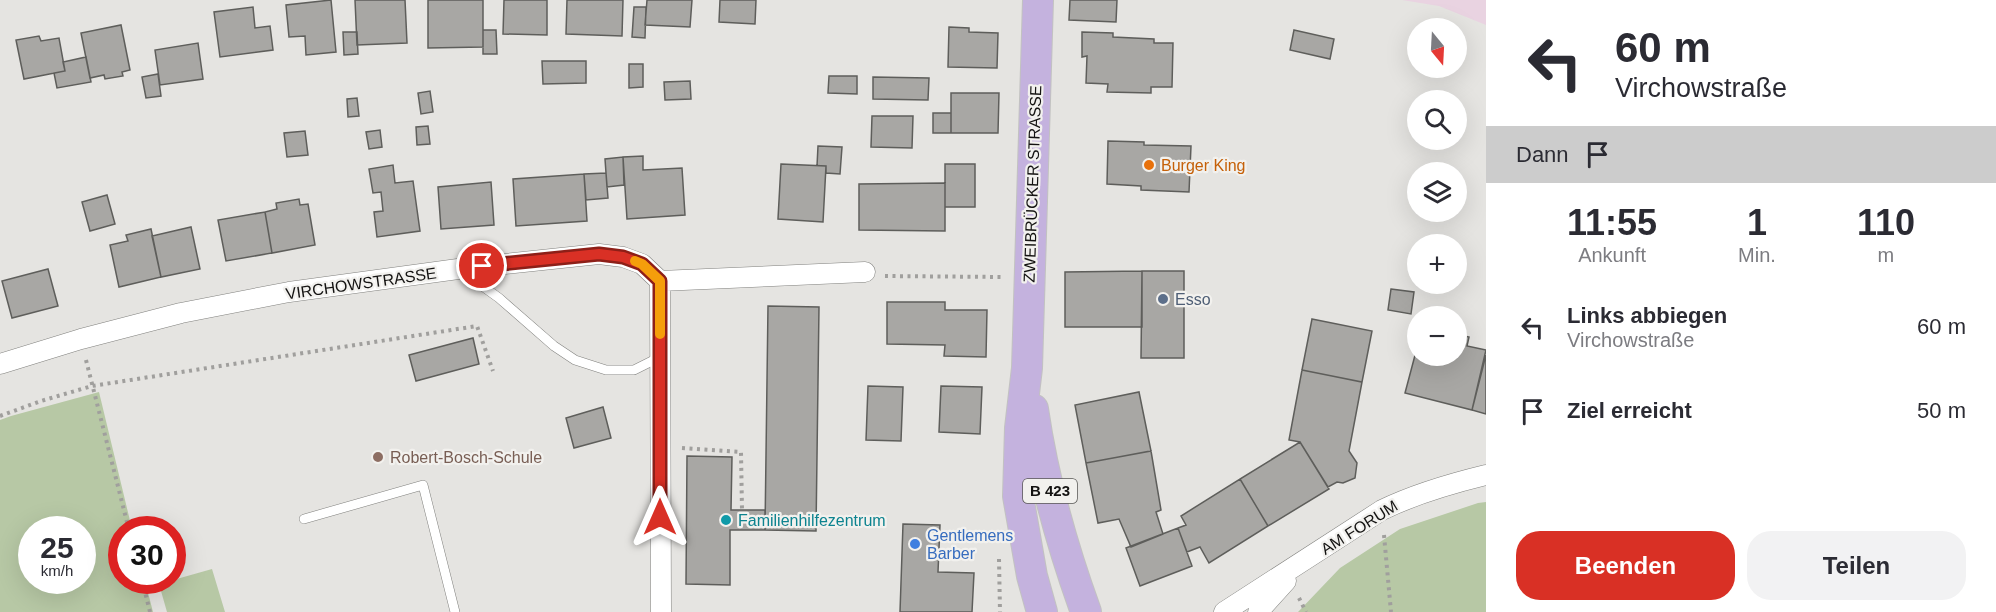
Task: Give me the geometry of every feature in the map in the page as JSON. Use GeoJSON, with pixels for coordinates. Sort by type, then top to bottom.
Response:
{"type":"FeatureCollection","features":[{"type":"Feature","properties":{"kind":"main road","name":"ZWEIBRÜCKER STRASSE"},"geometry":{"type":"LineString","coordinates":[[1038,0],[1027,368],[1020,428],[1018,496],[1032,576],[1042,612]]}},
{"type":"Feature","properties":{"kind":"main road","name":"ZWEIBRÜCKER STRASSE"},"geometry":{"type":"LineString","coordinates":[[1027,368],[1035,428],[1049,489],[1069,565],[1086,612]]}},
{"type":"Feature","properties":{"kind":"street","name":"VIRCHOWSTRASSE"},"geometry":{"type":"LineString","coordinates":[[0,364],[81,339],[192,310],[289,292],[458,269],[599,254],[623,257],[642,264],[660,281]]}},
{"type":"Feature","properties":{"kind":"street"},"geometry":{"type":"LineString","coordinates":[[661,612],[660,281],[864,273]]}},
{"type":"Feature","properties":{"kind":"street","name":"AM FORUM"},"geometry":{"type":"LineString","coordinates":[[1224,612],[1382,510],[1409,496],[1486,475]]}},
{"type":"Feature","properties":{"kind":"street","name":"AM FORUM"},"geometry":{"type":"LineString","coordinates":[[1258,612],[1302,563]]}},
{"type":"Feature","properties":{"kind":"lane"},"geometry":{"type":"LineString","coordinates":[[458,269],[499,298],[554,346],[575,360],[606,370],[634,370],[660,357]]}},
{"type":"Feature","properties":{"kind":"lane"},"geometry":{"type":"LineString","coordinates":[[304,519],[423,485],[455,612]]}},
{"type":"Feature","properties":{"kind":"path"},"geometry":{"type":"LineString","coordinates":[[864,273],[878,276],[1029,277]]}},
{"type":"Feature","properties":{"kind":"path"},"geometry":{"type":"LineString","coordinates":[[0,416],[92,386],[477,326],[493,371]]}},
{"type":"Feature","properties":{"kind":"path"},"geometry":{"type":"LineString","coordinates":[[81,339],[125,516]]}},
{"type":"Feature","properties":{"kind":"path"},"geometry":{"type":"LineString","coordinates":[[660,446],[741,452],[742,510]]}},
{"type":"Feature","properties":{"kind":"path"},"geometry":{"type":"LineString","coordinates":[[1382,510],[1391,612]]}},
{"type":"Feature","properties":{"kind":"path"},"geometry":{"type":"LineString","coordinates":[[146,594],[150,612]]}},
{"type":"Feature","properties":{"kind":"shaded area"},"geometry":{"type":"Polygon","coordinates":[[[1402,0],[1486,0],[1486,25],[1439,6],[1402,0]]]}},
{"type":"Feature","properties":{"kind":"green space"},"geometry":{"type":"Polygon","coordinates":[[[99,392],[129,516],[108,516],[108,594],[148,594],[153,612],[0,612],[0,420],[99,392]]]}},
{"type":"Feature","properties":{"kind":"green space"},"geometry":{"type":"Polygon","coordinates":[[[1486,502],[1486,612],[1298,612],[1340,568],[1400,529],[1486,502]]]}},
{"type":"Feature","properties":{"kind":"green space"},"geometry":{"type":"Polygon","coordinates":[[[212,569],[225,612],[167,612],[162,594],[186,594],[186,576],[212,569]]]}},
{"type":"Feature","properties":{"kind":"building"},"geometry":{"type":"Polygon","coordinates":[[[331,0],[336,52],[306,55],[305,36],[289,37],[286,5],[331,0]]]}},
{"type":"Feature","properties":{"kind":"building"},"geometry":{"type":"Polygon","coordinates":[[[355,0],[405,0],[407,43],[357,45],[355,0]]]}},
{"type":"Feature","properties":{"kind":"building"},"geometry":{"type":"Polygon","coordinates":[[[428,0],[483,0],[483,47],[428,48],[428,0]]]}},
{"type":"Feature","properties":{"kind":"building"},"geometry":{"type":"Polygon","coordinates":[[[504,0],[547,0],[547,35],[503,34],[504,0]]]}},
{"type":"Feature","properties":{"kind":"building"},"geometry":{"type":"Polygon","coordinates":[[[567,0],[623,0],[622,36],[566,34],[567,0]]]}},
{"type":"Feature","properties":{"kind":"building"},"geometry":{"type":"Polygon","coordinates":[[[647,0],[692,0],[690,27],[645,25],[647,0]]]}},
{"type":"Feature","properties":{"kind":"building"},"geometry":{"type":"Polygon","coordinates":[[[720,0],[756,0],[755,24],[719,22],[720,0]]]}},
{"type":"Feature","properties":{"kind":"building"},"geometry":{"type":"Polygon","coordinates":[[[1070,0],[1117,0],[1116,22],[1069,20],[1070,0]]]}},
{"type":"Feature","properties":{"kind":"building"},"geometry":{"type":"Polygon","coordinates":[[[253,7],[255,28],[270,26],[273,50],[220,57],[214,12],[253,7]]]}},
{"type":"Feature","properties":{"kind":"building"},"geometry":{"type":"Polygon","coordinates":[[[634,7],[646,7],[645,38],[632,37],[634,7]]]}},
{"type":"Feature","properties":{"kind":"building"},"geometry":{"type":"Polygon","coordinates":[[[121,25],[130,70],[122,72],[123,76],[105,79],[104,75],[90,78],[81,33],[121,25]]]}},
{"type":"Feature","properties":{"kind":"building"},"geometry":{"type":"Polygon","coordinates":[[[949,27],[969,28],[969,32],[998,33],[997,68],[948,67],[949,27]]]}},
{"type":"Feature","properties":{"kind":"building"},"geometry":{"type":"Polygon","coordinates":[[[483,30],[496,30],[497,54],[483,54],[483,30]]]}},
{"type":"Feature","properties":{"kind":"building"},"geometry":{"type":"Polygon","coordinates":[[[1294,30],[1334,39],[1330,59],[1290,50],[1294,30]]]}},
{"type":"Feature","properties":{"kind":"building"},"geometry":{"type":"Polygon","coordinates":[[[343,32],[357,32],[358,54],[344,55],[343,32]]]}},
{"type":"Feature","properties":{"kind":"building"},"geometry":{"type":"Polygon","coordinates":[[[1082,32],[1113,33],[1113,37],[1154,39],[1154,43],[1173,43],[1172,87],[1151,87],[1151,93],[1107,92],[1108,84],[1086,83],[1087,56],[1082,57],[1082,32]]]}},
{"type":"Feature","properties":{"kind":"building"},"geometry":{"type":"Polygon","coordinates":[[[39,36],[41,41],[59,38],[65,71],[24,79],[16,40],[39,36]]]}},
{"type":"Feature","properties":{"kind":"building"},"geometry":{"type":"Polygon","coordinates":[[[198,43],[203,79],[160,85],[155,50],[198,43]]]}},
{"type":"Feature","properties":{"kind":"building"},"geometry":{"type":"Polygon","coordinates":[[[86,57],[91,82],[57,88],[54,73],[65,71],[63,62],[86,57]]]}},
{"type":"Feature","properties":{"kind":"building"},"geometry":{"type":"Polygon","coordinates":[[[542,61],[586,61],[586,83],[543,84],[542,61]]]}},
{"type":"Feature","properties":{"kind":"building"},"geometry":{"type":"Polygon","coordinates":[[[629,64],[643,64],[643,87],[629,88],[629,64]]]}},
{"type":"Feature","properties":{"kind":"building"},"geometry":{"type":"Polygon","coordinates":[[[158,74],[161,96],[146,98],[142,77],[158,74]]]}},
{"type":"Feature","properties":{"kind":"building"},"geometry":{"type":"Polygon","coordinates":[[[829,76],[857,76],[857,94],[828,93],[829,76]]]}},
{"type":"Feature","properties":{"kind":"building"},"geometry":{"type":"Polygon","coordinates":[[[873,77],[929,78],[928,100],[873,99],[873,77]]]}},
{"type":"Feature","properties":{"kind":"building"},"geometry":{"type":"Polygon","coordinates":[[[690,81],[691,99],[665,100],[664,82],[690,81]]]}},
{"type":"Feature","properties":{"kind":"building"},"geometry":{"type":"Polygon","coordinates":[[[430,91],[433,112],[421,114],[418,93],[430,91]]]}},
{"type":"Feature","properties":{"kind":"building"},"geometry":{"type":"Polygon","coordinates":[[[951,93],[999,93],[998,133],[951,133],[951,93]]]}},
{"type":"Feature","properties":{"kind":"building"},"geometry":{"type":"Polygon","coordinates":[[[357,98],[359,116],[348,117],[347,99],[357,98]]]}},
{"type":"Feature","properties":{"kind":"building"},"geometry":{"type":"Polygon","coordinates":[[[933,113],[951,113],[951,133],[933,133],[933,113]]]}},
{"type":"Feature","properties":{"kind":"building"},"geometry":{"type":"Polygon","coordinates":[[[872,116],[913,116],[912,148],[871,147],[872,116]]]}},
{"type":"Feature","properties":{"kind":"building"},"geometry":{"type":"Polygon","coordinates":[[[428,126],[430,144],[417,145],[416,127],[428,126]]]}},
{"type":"Feature","properties":{"kind":"building"},"geometry":{"type":"Polygon","coordinates":[[[380,130],[382,147],[369,149],[366,132],[380,130]]]}},
{"type":"Feature","properties":{"kind":"building"},"geometry":{"type":"Polygon","coordinates":[[[305,131],[308,155],[287,157],[284,133],[305,131]]]}},
{"type":"Feature","properties":{"kind":"building","name":"Burger King"},"geometry":{"type":"Polygon","coordinates":[[[1108,141],[1144,142],[1144,145],[1191,146],[1189,192],[1141,190],[1141,186],[1107,184],[1108,141]]]}},
{"type":"Feature","properties":{"kind":"building"},"geometry":{"type":"Polygon","coordinates":[[[818,146],[842,147],[840,174],[826,173],[826,166],[817,166],[818,146]]]}},
{"type":"Feature","properties":{"kind":"building"},"geometry":{"type":"Polygon","coordinates":[[[643,156],[643,170],[682,168],[685,215],[627,219],[623,157],[643,156]]]}},
{"type":"Feature","properties":{"kind":"building"},"geometry":{"type":"Polygon","coordinates":[[[623,157],[624,185],[607,187],[605,159],[623,157]]]}},
{"type":"Feature","properties":{"kind":"building"},"geometry":{"type":"Polygon","coordinates":[[[781,164],[826,166],[823,222],[778,219],[781,164]]]}},
{"type":"Feature","properties":{"kind":"building"},"geometry":{"type":"Polygon","coordinates":[[[945,164],[975,164],[975,207],[945,207],[945,164]]]}},
{"type":"Feature","properties":{"kind":"building"},"geometry":{"type":"Polygon","coordinates":[[[393,165],[395,183],[413,181],[420,231],[377,237],[374,212],[383,211],[381,192],[373,193],[369,169],[393,165]]]}},
{"type":"Feature","properties":{"kind":"building"},"geometry":{"type":"Polygon","coordinates":[[[606,173],[608,198],[586,200],[584,174],[606,173]]]}},
{"type":"Feature","properties":{"kind":"building"},"geometry":{"type":"Polygon","coordinates":[[[584,174],[587,221],[516,226],[513,179],[584,174]]]}},
{"type":"Feature","properties":{"kind":"building"},"geometry":{"type":"Polygon","coordinates":[[[491,182],[494,225],[441,229],[438,187],[491,182]]]}},
{"type":"Feature","properties":{"kind":"building"},"geometry":{"type":"Polygon","coordinates":[[[945,183],[945,231],[859,230],[859,184],[945,183]]]}},
{"type":"Feature","properties":{"kind":"building"},"geometry":{"type":"Polygon","coordinates":[[[107,195],[115,224],[90,231],[82,202],[107,195]]]}},
{"type":"Feature","properties":{"kind":"building"},"geometry":{"type":"Polygon","coordinates":[[[299,199],[300,205],[308,204],[315,245],[272,253],[265,212],[277,209],[276,203],[299,199]]]}},
{"type":"Feature","properties":{"kind":"building"},"geometry":{"type":"Polygon","coordinates":[[[265,212],[272,253],[226,261],[218,220],[265,212]]]}},
{"type":"Feature","properties":{"kind":"building"},"geometry":{"type":"Polygon","coordinates":[[[191,227],[200,269],[161,277],[152,236],[191,227]]]}},
{"type":"Feature","properties":{"kind":"building"},"geometry":{"type":"Polygon","coordinates":[[[151,229],[161,277],[119,287],[110,245],[128,241],[126,235],[151,229]]]}},
{"type":"Feature","properties":{"kind":"building"},"geometry":{"type":"Polygon","coordinates":[[[48,269],[58,306],[12,318],[2,281],[48,269]]]}},
{"type":"Feature","properties":{"kind":"building","name":"Esso"},"geometry":{"type":"Polygon","coordinates":[[[1142,271],[1184,271],[1184,358],[1141,358],[1142,271]]]}},
{"type":"Feature","properties":{"kind":"building"},"geometry":{"type":"Polygon","coordinates":[[[1142,271],[1142,327],[1065,327],[1065,272],[1142,271]]]}},
{"type":"Feature","properties":{"kind":"building"},"geometry":{"type":"Polygon","coordinates":[[[1391,289],[1414,294],[1412,306],[1407,306],[1407,313],[1388,310],[1391,289]]]}},
{"type":"Feature","properties":{"kind":"building"},"geometry":{"type":"Polygon","coordinates":[[[887,302],[945,302],[945,310],[987,310],[986,357],[944,356],[945,345],[887,344],[887,302]]]}},
{"type":"Feature","properties":{"kind":"building"},"geometry":{"type":"Polygon","coordinates":[[[768,306],[819,307],[816,531],[765,530],[768,306]]]}},
{"type":"Feature","properties":{"kind":"building"},"geometry":{"type":"Polygon","coordinates":[[[1312,319],[1372,331],[1362,382],[1302,370],[1312,319]]]}},
{"type":"Feature","properties":{"kind":"building"},"geometry":{"type":"Polygon","coordinates":[[[473,338],[479,364],[416,381],[409,355],[473,338]]]}},
{"type":"Feature","properties":{"kind":"building"},"geometry":{"type":"Polygon","coordinates":[[[1467,346],[1486,350],[1472,410],[1405,393],[1412,366],[1467,366],[1467,346]]]}},
{"type":"Feature","properties":{"kind":"building"},"geometry":{"type":"Polygon","coordinates":[[[1486,355],[1486,414],[1472,410],[1486,355]]]}},
{"type":"Feature","properties":{"kind":"building"},"geometry":{"type":"Polygon","coordinates":[[[1302,370],[1362,382],[1349,451],[1357,463],[1355,478],[1343,483],[1337,482],[1328,487],[1300,442],[1289,440],[1302,370]]]}},
{"type":"Feature","properties":{"kind":"building"},"geometry":{"type":"Polygon","coordinates":[[[868,386],[903,387],[901,441],[866,440],[868,386]]]}},
{"type":"Feature","properties":{"kind":"building"},"geometry":{"type":"Polygon","coordinates":[[[941,386],[982,387],[980,434],[939,432],[941,386]]]}},
{"type":"Feature","properties":{"kind":"building"},"geometry":{"type":"Polygon","coordinates":[[[1139,392],[1151,451],[1086,463],[1075,405],[1139,392]]]}},
{"type":"Feature","properties":{"kind":"building"},"geometry":{"type":"Polygon","coordinates":[[[603,407],[611,438],[574,448],[566,418],[603,407]]]}},
{"type":"Feature","properties":{"kind":"building"},"geometry":{"type":"Polygon","coordinates":[[[1300,442],[1329,489],[1268,526],[1240,479],[1300,442]]]}},
{"type":"Feature","properties":{"kind":"building"},"geometry":{"type":"Polygon","coordinates":[[[1151,451],[1161,510],[1156,512],[1163,534],[1131,547],[1119,519],[1098,523],[1086,463],[1151,451]]]}},
{"type":"Feature","properties":{"kind":"building","name":"Familienhilfezentrum"},"geometry":{"type":"Polygon","coordinates":[[[687,456],[732,457],[731,510],[765,510],[765,530],[730,530],[730,585],[686,584],[687,456]]]}},
{"type":"Feature","properties":{"kind":"building"},"geometry":{"type":"Polygon","coordinates":[[[1240,479],[1268,526],[1209,563],[1200,547],[1187,552],[1178,528],[1186,525],[1181,516],[1240,479]]]}},
{"type":"Feature","properties":{"kind":"building"},"geometry":{"type":"Polygon","coordinates":[[[903,524],[940,525],[938,572],[974,573],[972,612],[900,612],[903,524]]]}},
{"type":"Feature","properties":{"kind":"building"},"geometry":{"type":"Polygon","coordinates":[[[1178,528],[1192,566],[1140,586],[1126,548],[1178,528]]]}},
{"type":"Feature","properties":{"kind":"slow traffic"},"geometry":{"type":"LineString","coordinates":[[635,261],[642,264],[660,281],[660,334]]}},
{"type":"Feature","properties":{"kind":"place","name":"Burger King"},"geometry":{"type":"Point","coordinates":[1149,165]}},
{"type":"Feature","properties":{"kind":"place","name":"Esso"},"geometry":{"type":"Point","coordinates":[1163,299]}},
{"type":"Feature","properties":{"kind":"place","name":"Robert-Bosch-Schule"},"geometry":{"type":"Point","coordinates":[378,457]}},
{"type":"Feature","properties":{"kind":"place","name":"Familienhilfezentrum"},"geometry":{"type":"Point","coordinates":[726,520]}},
{"type":"Feature","properties":{"kind":"place","name":"Gentlemens Barber"},"geometry":{"type":"Point","coordinates":[915,544]}},
{"type":"Feature","properties":{"kind":"route"},"geometry":{"type":"LineString","coordinates":[[482,266],[599,254],[623,257],[642,264],[660,281],[660,517]]}}]}
